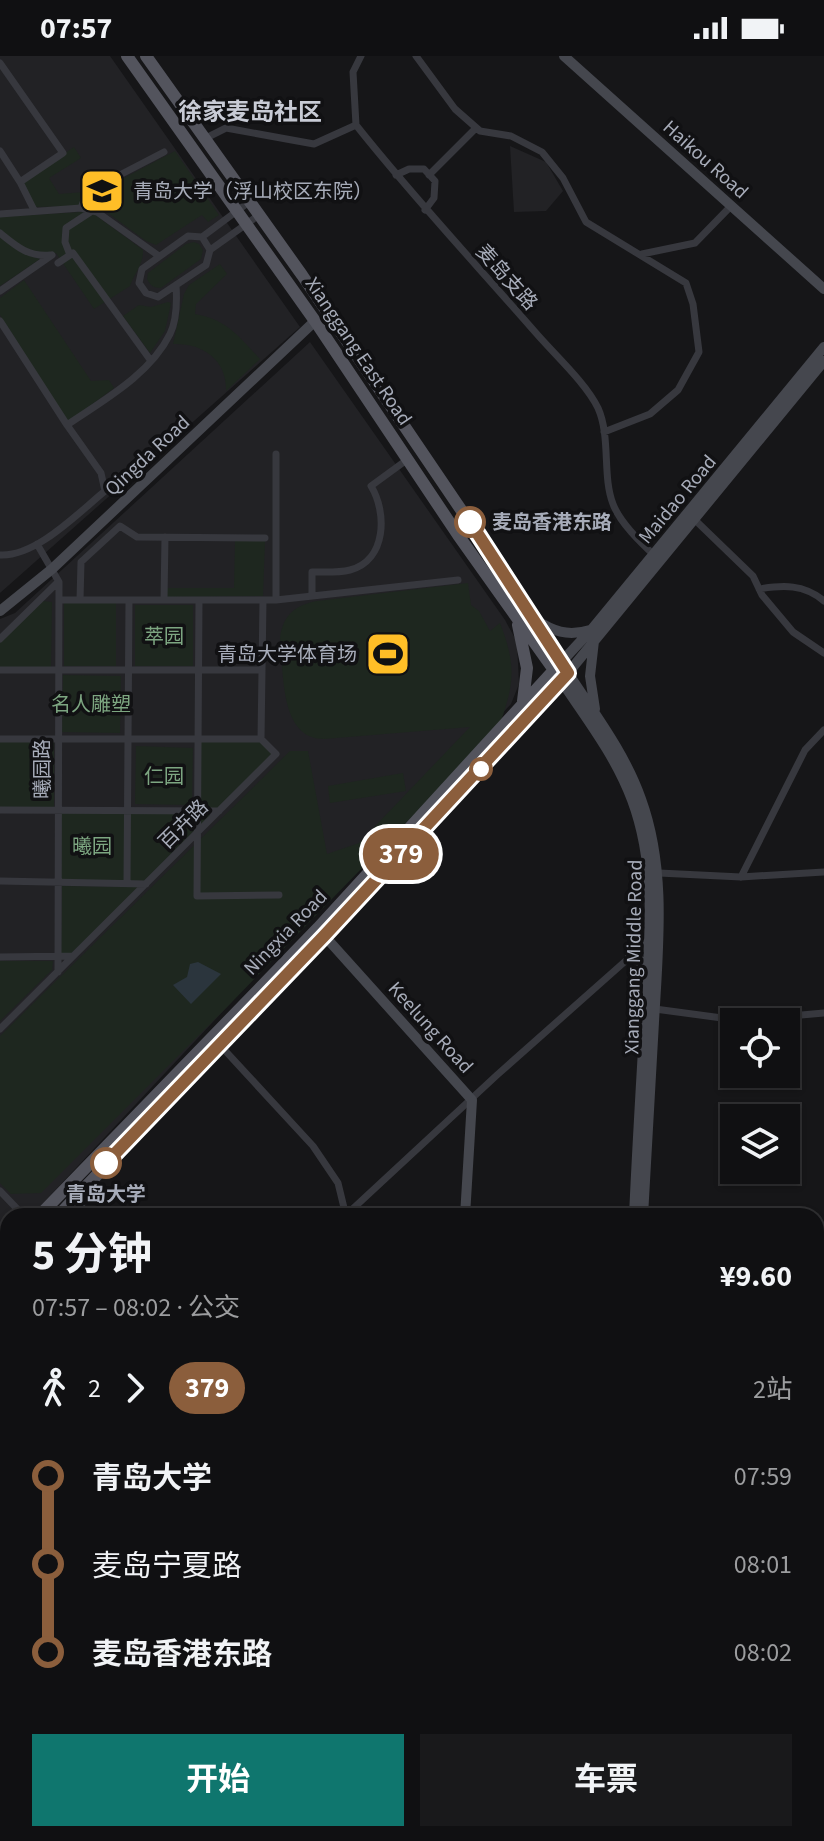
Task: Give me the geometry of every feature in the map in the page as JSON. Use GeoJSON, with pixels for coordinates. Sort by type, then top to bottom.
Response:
{"type":"FeatureCollection","features":[{"type":"Feature","properties":{"kind":"main road","name":"Xianggang East Road"},"geometry":{"type":"LineString","coordinates":[[127,56],[315,321],[515,614],[561,672]]}},
{"type":"Feature","properties":{"kind":"main road","name":"Xianggang East Road"},"geometry":{"type":"LineString","coordinates":[[146,56],[259,215],[533,619],[561,672]]}},
{"type":"Feature","properties":{"kind":"main road","name":"Haikou Road"},"geometry":{"type":"LineString","coordinates":[[564,56],[824,289]]}},
{"type":"Feature","properties":{"kind":"main road","name":"Qingda Road"},"geometry":{"type":"LineString","coordinates":[[0,611],[52,569],[315,321]]}},
{"type":"Feature","properties":{"kind":"main road","name":"Maidao Road"},"geometry":{"type":"LineString","coordinates":[[561,672],[657,558],[824,347]]}},
{"type":"Feature","properties":{"kind":"main road","name":"Maidao Road"},"geometry":{"type":"LineString","coordinates":[[657,558],[694,519],[824,361]]}},
{"type":"Feature","properties":{"kind":"main road"},"geometry":{"type":"LineString","coordinates":[[515,614],[527,668],[522,702]]}},
{"type":"Feature","properties":{"kind":"main road"},"geometry":{"type":"LineString","coordinates":[[533,619],[559,633],[593,634],[590,676],[598,718]]}},
{"type":"Feature","properties":{"kind":"main road","name":"Ningxia Road"},"geometry":{"type":"LineString","coordinates":[[321,932],[522,702],[561,672]]}},
{"type":"Feature","properties":{"kind":"main road","name":"Ningxia Road"},"geometry":{"type":"LineString","coordinates":[[50,1208],[69,1194],[321,932],[561,672]]}},
{"type":"Feature","properties":{"kind":"main road","name":"Xianggang Middle Road"},"geometry":{"type":"LineString","coordinates":[[561,672],[598,718],[623,759],[641,798],[659,873],[635,1208]]}},
{"type":"Feature","properties":{"kind":"main road","name":"Xianggang Middle Road"},"geometry":{"type":"LineString","coordinates":[[561,672],[615,762],[632,800],[645,840],[653,939]]}},
{"type":"Feature","properties":{"kind":"main road","name":"Keelung Road"},"geometry":{"type":"LineString","coordinates":[[321,932],[472,1100],[465,1208]]}},
{"type":"Feature","properties":{"kind":"main road"},"geometry":{"type":"LineString","coordinates":[[652,966],[630,957],[653,939]]}},
{"type":"Feature","properties":{"kind":"main road","name":"Xianggang Middle Road"},"geometry":{"type":"LineString","coordinates":[[643,1208],[655,1009],[652,966]]}},
{"type":"Feature","properties":{"kind":"main road","name":"Ningxia Road"},"geometry":{"type":"LineString","coordinates":[[62,1208],[69,1194]]}},
{"type":"Feature","properties":{"kind":"street"},"geometry":{"type":"LineString","coordinates":[[204,139],[226,128],[314,144],[356,125],[353,72],[361,56]]}},
{"type":"Feature","properties":{"kind":"street"},"geometry":{"type":"LineString","coordinates":[[416,56],[455,109],[476,128],[511,136],[542,152],[563,178],[586,222],[686,283],[693,304],[699,352],[678,390],[650,414],[604,432]]}},
{"type":"Feature","properties":{"kind":"street"},"geometry":{"type":"LineString","coordinates":[[0,63],[63,153],[20,182]]}},
{"type":"Feature","properties":{"kind":"street","name":"麦岛支路"},"geometry":{"type":"LineString","coordinates":[[356,125],[425,210],[583,387],[598,408],[604,432],[612,503],[621,518],[657,558]]}},
{"type":"Feature","properties":{"kind":"street"},"geometry":{"type":"LineString","coordinates":[[429,175],[476,128]]}},
{"type":"Feature","properties":{"kind":"street"},"geometry":{"type":"LineString","coordinates":[[0,151],[34,210]]}},
{"type":"Feature","properties":{"kind":"street"},"geometry":{"type":"LineString","coordinates":[[81,208],[87,192],[164,152]]}},
{"type":"Feature","properties":{"kind":"street"},"geometry":{"type":"LineString","coordinates":[[396,175],[409,169],[424,169],[435,181],[434,198],[425,210]]}},
{"type":"Feature","properties":{"kind":"street"},"geometry":{"type":"LineString","coordinates":[[249,202],[202,237],[188,236],[142,269],[139,283],[146,293],[158,297],[206,265],[210,250],[259,215]]}},
{"type":"Feature","properties":{"kind":"street"},"geometry":{"type":"LineString","coordinates":[[640,255],[695,243],[731,206]]}},
{"type":"Feature","properties":{"kind":"street"},"geometry":{"type":"LineString","coordinates":[[0,214],[81,208],[92,211],[159,256]]}},
{"type":"Feature","properties":{"kind":"street"},"geometry":{"type":"LineString","coordinates":[[70,255],[65,242],[66,228],[92,211]]}},
{"type":"Feature","properties":{"kind":"street"},"geometry":{"type":"LineString","coordinates":[[0,233],[20,250],[38,256],[52,255],[0,291]]}},
{"type":"Feature","properties":{"kind":"street"},"geometry":{"type":"LineString","coordinates":[[202,237],[210,250]]}},
{"type":"Feature","properties":{"kind":"street"},"geometry":{"type":"LineString","coordinates":[[58,263],[73,253],[151,361]]}},
{"type":"Feature","properties":{"kind":"street"},"geometry":{"type":"LineString","coordinates":[[67,425],[119,389],[151,361],[171,333],[177,301],[176,285]]}},
{"type":"Feature","properties":{"kind":"street"},"geometry":{"type":"LineString","coordinates":[[0,321],[101,473],[105,491],[37,544],[10,556],[0,555]]}},
{"type":"Feature","properties":{"kind":"street"},"geometry":{"type":"LineString","coordinates":[[276,454],[276,600]]}},
{"type":"Feature","properties":{"kind":"street"},"geometry":{"type":"LineString","coordinates":[[312,596],[312,572],[352,569],[368,560],[381,537],[383,519],[371,486],[408,459]]}},
{"type":"Feature","properties":{"kind":"street"},"geometry":{"type":"LineString","coordinates":[[694,519],[753,576],[759,589],[793,632],[824,653]]}},
{"type":"Feature","properties":{"kind":"street"},"geometry":{"type":"LineString","coordinates":[[80,600],[81,562],[120,526],[137,537],[265,538]]}},
{"type":"Feature","properties":{"kind":"street"},"geometry":{"type":"LineString","coordinates":[[164,600],[165,537]]}},
{"type":"Feature","properties":{"kind":"street","name":"曦园路"},"geometry":{"type":"LineString","coordinates":[[37,544],[59,582],[58,972]]}},
{"type":"Feature","properties":{"kind":"street"},"geometry":{"type":"LineString","coordinates":[[59,600],[276,600],[458,580]]}},
{"type":"Feature","properties":{"kind":"street"},"geometry":{"type":"LineString","coordinates":[[0,639],[59,582]]}},
{"type":"Feature","properties":{"kind":"street"},"geometry":{"type":"LineString","coordinates":[[759,589],[787,585],[814,592],[824,601]]}},
{"type":"Feature","properties":{"kind":"street"},"geometry":{"type":"LineString","coordinates":[[127,883],[129,600]]}},
{"type":"Feature","properties":{"kind":"street","name":"百卉路"},"geometry":{"type":"LineString","coordinates":[[0,1029],[276,754],[261,739],[263,600]]}},
{"type":"Feature","properties":{"kind":"street"},"geometry":{"type":"LineString","coordinates":[[199,601],[197,896],[279,895]]}},
{"type":"Feature","properties":{"kind":"street"},"geometry":{"type":"LineString","coordinates":[[0,670],[262,670]]}},
{"type":"Feature","properties":{"kind":"street"},"geometry":{"type":"LineString","coordinates":[[741,877],[805,750],[824,730]]}},
{"type":"Feature","properties":{"kind":"street"},"geometry":{"type":"LineString","coordinates":[[0,739],[261,739]]}},
{"type":"Feature","properties":{"kind":"street"},"geometry":{"type":"LineString","coordinates":[[0,810],[219,811]]}},
{"type":"Feature","properties":{"kind":"street"},"geometry":{"type":"LineString","coordinates":[[659,873],[741,877],[824,872]]}},
{"type":"Feature","properties":{"kind":"street"},"geometry":{"type":"LineString","coordinates":[[0,881],[146,884]]}},
{"type":"Feature","properties":{"kind":"street"},"geometry":{"type":"LineString","coordinates":[[0,957],[73,956]]}},
{"type":"Feature","properties":{"kind":"street"},"geometry":{"type":"LineString","coordinates":[[355,1208],[630,957]]}},
{"type":"Feature","properties":{"kind":"street"},"geometry":{"type":"LineString","coordinates":[[655,1009],[756,1019],[824,1013]]}},
{"type":"Feature","properties":{"kind":"street"},"geometry":{"type":"LineString","coordinates":[[215,1040],[313,1146],[338,1183],[344,1208]]}},
{"type":"Feature","properties":{"kind":"street"},"geometry":{"type":"LineString","coordinates":[[0,1191],[16,1208]]}},
{"type":"Feature","properties":{"kind":"street"},"geometry":{"type":"LineString","coordinates":[[69,1194],[83,1208]]}},
{"type":"Feature","properties":{"kind":"shaded area","name":"青岛大学（浮山校区东院）"},"geometry":{"type":"Polygon","coordinates":[[[0,56],[110,56],[300,327],[0,593],[0,56]]]}},
{"type":"Feature","properties":{"kind":"shaded area"},"geometry":{"type":"Polygon","coordinates":[[[510,146],[546,162],[563,191],[546,211],[514,212],[510,146]]]}},
{"type":"Feature","properties":{"kind":"shaded area"},"geometry":{"type":"Polygon","coordinates":[[[310,342],[505,620],[517,642],[519,684],[511,704],[38,1208],[0,1208],[0,619],[15,613],[310,342]]]}},
{"type":"Feature","properties":{"kind":"shaded area"},"geometry":{"type":"Polygon","coordinates":[[[198,962],[221,974],[191,1004],[173,985],[187,977],[190,964],[198,962]]]}},
{"type":"Feature","properties":{"kind":"green space"},"geometry":{"type":"Polygon","coordinates":[[[74,147],[81,158],[49,178],[59,194],[84,192],[80,206],[35,207],[22,182],[74,147]]]}},
{"type":"Feature","properties":{"kind":"green space"},"geometry":{"type":"Polygon","coordinates":[[[175,151],[219,215],[208,222],[202,215],[156,245],[97,205],[103,189],[175,151]]]}},
{"type":"Feature","properties":{"kind":"green space"},"geometry":{"type":"Polygon","coordinates":[[[81,212],[94,214],[143,250],[130,286],[94,309],[56,253],[26,248],[0,230],[0,217],[81,212]]]}},
{"type":"Feature","properties":{"kind":"green space"},"geometry":{"type":"Polygon","coordinates":[[[0,237],[20,252],[40,259],[0,286],[0,237]]]}},
{"type":"Feature","properties":{"kind":"green space"},"geometry":{"type":"Polygon","coordinates":[[[194,242],[203,250],[201,259],[161,288],[151,284],[147,279],[148,273],[186,244],[194,242]]]}},
{"type":"Feature","properties":{"kind":"green space"},"geometry":{"type":"Polygon","coordinates":[[[220,264],[227,274],[196,304],[195,314],[224,325],[260,359],[226,391],[222,370],[211,355],[194,346],[173,344],[184,294],[189,285],[220,264]]]}},
{"type":"Feature","properties":{"kind":"green space"},"geometry":{"type":"Polygon","coordinates":[[[24,280],[91,381],[109,380],[114,388],[68,422],[0,315],[0,298],[24,280]]]}},
{"type":"Feature","properties":{"kind":"green space"},"geometry":{"type":"Polygon","coordinates":[[[171,303],[165,331],[150,353],[123,316],[139,305],[151,307],[171,303]]]}},
{"type":"Feature","properties":{"kind":"green space"},"geometry":{"type":"Polygon","coordinates":[[[235,541],[265,541],[263,596],[167,597],[167,588],[234,588],[235,541]]]}},
{"type":"Feature","properties":{"kind":"green space"},"geometry":{"type":"Polygon","coordinates":[[[468,583],[471,605],[479,611],[490,631],[500,623],[509,652],[512,675],[499,727],[41,1193],[11,1194],[0,1183],[0,1036],[290,751],[308,751],[327,854],[359,843],[470,727],[324,739],[309,736],[291,716],[287,701],[280,638],[287,617],[296,608],[317,601],[468,583]]]}},
{"type":"Feature","properties":{"kind":"green space"},"geometry":{"type":"Polygon","coordinates":[[[43,601],[52,602],[51,667],[0,667],[0,643],[43,601]]]}},
{"type":"Feature","properties":{"kind":"green space"},"geometry":{"type":"Polygon","coordinates":[[[64,603],[116,603],[116,666],[64,666],[64,603]]]}},
{"type":"Feature","properties":{"kind":"green space","name":"萃园"},"geometry":{"type":"Polygon","coordinates":[[[135,605],[193,605],[193,666],[135,666],[135,605]]]}},
{"type":"Feature","properties":{"kind":"green space","name":"名人雕塑"},"geometry":{"type":"Polygon","coordinates":[[[63,675],[121,676],[120,733],[62,732],[63,675]]]}},
{"type":"Feature","properties":{"kind":"green space"},"geometry":{"type":"Polygon","coordinates":[[[200,740],[260,741],[274,755],[218,808],[200,808],[200,740]]]}},
{"type":"Feature","properties":{"kind":"green space"},"geometry":{"type":"Polygon","coordinates":[[[0,742],[54,742],[54,807],[0,807],[0,742]]]}},
{"type":"Feature","properties":{"kind":"green space","name":"仁园"},"geometry":{"type":"Polygon","coordinates":[[[136,746],[193,748],[192,805],[135,804],[136,746]]]}},
{"type":"Feature","properties":{"kind":"green space"},"geometry":{"type":"Polygon","coordinates":[[[403,773],[406,791],[330,803],[328,786],[403,773]]]}},
{"type":"Feature","properties":{"kind":"green space","name":"曦园"},"geometry":{"type":"Polygon","coordinates":[[[60,812],[212,814],[144,881],[60,880],[60,812]]]}},
{"type":"Feature","properties":{"kind":"green space"},"geometry":{"type":"Polygon","coordinates":[[[62,886],[138,887],[72,953],[61,953],[62,886]]]}},
{"type":"Feature","properties":{"kind":"green space"},"geometry":{"type":"Polygon","coordinates":[[[0,961],[53,961],[52,970],[0,1021],[0,961]]]}},
{"type":"Feature","properties":{"kind":"bus line","name":"379"},"geometry":{"type":"LineString","coordinates":[[106,1163],[324,936],[568,673],[470,522]]}},
{"type":"Feature","properties":{"kind":"place","name":"青岛大学（浮山校区东院）"},"geometry":{"type":"Point","coordinates":[102,191]}},
{"type":"Feature","properties":{"kind":"place","name":"麦岛香港东路"},"geometry":{"type":"Point","coordinates":[470,522]}},
{"type":"Feature","properties":{"kind":"place","name":"青岛大学体育场"},"geometry":{"type":"Point","coordinates":[388,654]}},
{"type":"Feature","properties":{"kind":"place","name":"青岛大学"},"geometry":{"type":"Point","coordinates":[106,1163]}},
{"type":"Feature","properties":{"kind":"district","name":"徐家麦岛社区"},"geometry":{"type":"Point","coordinates":[250,112]}}]}
